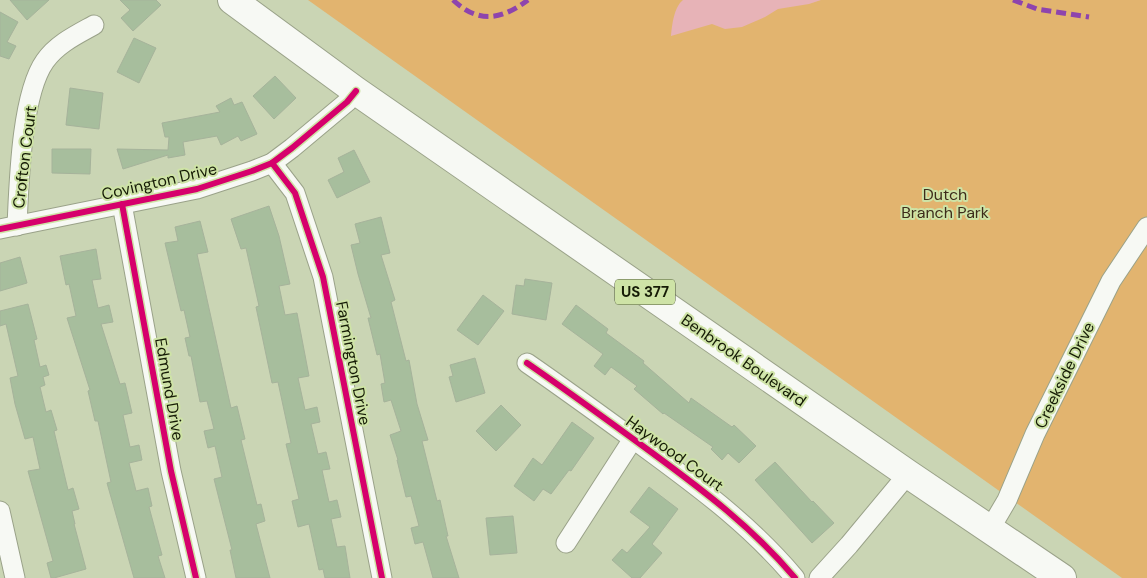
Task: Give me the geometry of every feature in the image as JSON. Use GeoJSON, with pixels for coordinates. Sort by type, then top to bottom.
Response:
{"type":"FeatureCollection","features":[{"type":"Feature","properties":{"kind":"highway","name":"Benbrook Boulevard"},"geometry":{"type":"LineString","coordinates":[[232,0],[356,91],[908,474],[1062,578]]}},
{"type":"Feature","properties":{"kind":"street","name":"Crofton Court"},"geometry":{"type":"LineString","coordinates":[[8,227],[24,125],[39,72],[45,61],[56,49],[70,38],[94,26]]}},
{"type":"Feature","properties":{"kind":"street","name":"Covington Drive"},"geometry":{"type":"LineString","coordinates":[[8,227],[197,189],[252,171],[272,163],[292,148],[347,102],[356,91]]}},
{"type":"Feature","properties":{"kind":"street","name":"Farmington Drive"},"geometry":{"type":"LineString","coordinates":[[272,163],[295,193],[323,277],[382,578]]}},
{"type":"Feature","properties":{"kind":"street","name":"Edmund Drive"},"geometry":{"type":"LineString","coordinates":[[122,204],[171,471],[196,578]]}},
{"type":"Feature","properties":{"kind":"street","name":"Creekside Drive"},"geometry":{"type":"LineString","coordinates":[[990,529],[1007,500],[1035,434],[1112,281],[1147,227]]}},
{"type":"Feature","properties":{"kind":"street","name":"Haywood Court"},"geometry":{"type":"LineString","coordinates":[[527,363],[710,496],[742,522],[776,556],[794,578]]}},
{"type":"Feature","properties":{"kind":"street"},"geometry":{"type":"LineString","coordinates":[[566,543],[633,439]]}},
{"type":"Feature","properties":{"kind":"street"},"geometry":{"type":"LineString","coordinates":[[818,578],[849,545],[908,474]]}},
{"type":"Feature","properties":{"kind":"street"},"geometry":{"type":"LineString","coordinates":[[0,511],[14,578]]}},
{"type":"Feature","properties":{"kind":"green space","name":"Dutch Branch Park"},"geometry":{"type":"Polygon","coordinates":[[[308,0],[1147,0],[1147,578],[1122,578],[308,0]]]}},
{"type":"Feature","properties":{"kind":"shaded area"},"geometry":{"type":"Polygon","coordinates":[[[683,0],[821,0],[778,9],[742,27],[725,29],[712,24],[671,36],[676,12],[683,0]]]}},
{"type":"Feature","properties":{"kind":"building"},"geometry":{"type":"Polygon","coordinates":[[[10,0],[49,0],[27,20],[10,0]]]}},
{"type":"Feature","properties":{"kind":"building"},"geometry":{"type":"Polygon","coordinates":[[[120,0],[156,0],[161,5],[133,31],[121,18],[130,10],[120,0]]]}},
{"type":"Feature","properties":{"kind":"building"},"geometry":{"type":"Polygon","coordinates":[[[0,12],[18,22],[7,42],[16,46],[9,59],[0,56],[0,12]]]}},
{"type":"Feature","properties":{"kind":"building"},"geometry":{"type":"Polygon","coordinates":[[[134,38],[156,48],[139,83],[117,72],[134,38]]]}},
{"type":"Feature","properties":{"kind":"building"},"geometry":{"type":"Polygon","coordinates":[[[275,76],[296,98],[274,119],[253,96],[275,76]]]}},
{"type":"Feature","properties":{"kind":"building"},"geometry":{"type":"Polygon","coordinates":[[[70,88],[103,93],[99,129],[66,125],[70,88]]]}},
{"type":"Feature","properties":{"kind":"building"},"geometry":{"type":"Polygon","coordinates":[[[231,98],[234,105],[242,102],[257,134],[241,141],[238,136],[221,145],[217,136],[183,142],[185,155],[168,158],[168,155],[123,169],[117,149],[168,150],[169,137],[165,137],[162,123],[220,112],[216,106],[231,98]]]}},
{"type":"Feature","properties":{"kind":"building"},"geometry":{"type":"Polygon","coordinates":[[[52,149],[91,149],[90,174],[52,173],[52,149]]]}},
{"type":"Feature","properties":{"kind":"building"},"geometry":{"type":"Polygon","coordinates":[[[354,150],[370,182],[337,198],[328,180],[344,172],[338,158],[354,150]]]}},
{"type":"Feature","properties":{"kind":"building"},"geometry":{"type":"Polygon","coordinates":[[[269,206],[279,236],[290,284],[279,286],[285,315],[297,313],[309,376],[298,378],[305,410],[317,407],[320,422],[311,424],[318,454],[326,452],[330,469],[322,470],[329,502],[337,500],[341,517],[331,519],[337,547],[345,546],[350,578],[325,578],[323,569],[319,570],[309,524],[298,527],[292,501],[299,499],[286,444],[291,443],[278,382],[272,383],[256,307],[259,306],[246,248],[241,249],[231,219],[269,206]]]}},
{"type":"Feature","properties":{"kind":"building"},"geometry":{"type":"Polygon","coordinates":[[[381,217],[390,253],[381,255],[395,300],[391,302],[406,361],[409,360],[417,404],[428,440],[422,441],[437,501],[440,500],[448,536],[446,536],[459,578],[433,578],[423,542],[415,544],[411,528],[419,526],[411,496],[406,497],[390,435],[401,431],[391,400],[384,402],[381,384],[385,383],[380,354],[377,355],[368,318],[371,318],[351,245],[360,243],[355,224],[381,217]]]}},
{"type":"Feature","properties":{"kind":"building"},"geometry":{"type":"Polygon","coordinates":[[[200,221],[208,252],[197,254],[231,408],[237,406],[245,439],[241,440],[257,505],[261,504],[265,521],[256,524],[270,578],[236,578],[230,550],[232,550],[214,479],[222,477],[215,446],[208,448],[204,431],[214,429],[207,401],[200,402],[191,356],[189,356],[185,338],[190,337],[184,310],[181,311],[165,243],[178,241],[175,227],[200,221]]]}},
{"type":"Feature","properties":{"kind":"building"},"geometry":{"type":"Polygon","coordinates":[[[96,249],[101,279],[92,280],[98,308],[109,305],[113,322],[101,324],[120,384],[125,383],[132,413],[123,415],[130,447],[139,445],[142,460],[129,463],[136,491],[148,488],[152,506],[149,507],[162,555],[158,556],[165,578],[134,578],[107,483],[111,482],[98,421],[95,421],[88,391],[90,390],[67,318],[76,316],[69,284],[66,285],[60,256],[96,249]]]}},
{"type":"Feature","properties":{"kind":"building"},"geometry":{"type":"Polygon","coordinates":[[[20,257],[27,283],[0,291],[0,263],[20,257]]]}},
{"type":"Feature","properties":{"kind":"building"},"geometry":{"type":"Polygon","coordinates":[[[525,279],[552,283],[546,320],[512,314],[516,285],[524,286],[525,279]]]}},
{"type":"Feature","properties":{"kind":"building"},"geometry":{"type":"Polygon","coordinates":[[[483,295],[504,311],[478,345],[457,330],[483,295]]]}},
{"type":"Feature","properties":{"kind":"building"},"geometry":{"type":"Polygon","coordinates":[[[28,304],[37,339],[34,340],[40,367],[46,365],[49,375],[43,377],[45,385],[40,387],[46,412],[51,410],[57,430],[54,431],[68,490],[73,488],[79,509],[72,511],[86,569],[54,578],[51,578],[47,563],[53,561],[28,471],[40,469],[33,437],[25,439],[15,404],[10,378],[18,376],[6,324],[0,326],[0,311],[28,304]]]}},
{"type":"Feature","properties":{"kind":"building"},"geometry":{"type":"Polygon","coordinates":[[[576,305],[608,329],[606,333],[644,361],[643,363],[689,403],[691,398],[732,427],[734,425],[756,446],[739,463],[728,453],[722,460],[711,449],[713,447],[663,414],[634,389],[637,386],[611,367],[605,375],[594,366],[603,354],[562,324],[576,305]]]}},
{"type":"Feature","properties":{"kind":"building"},"geometry":{"type":"Polygon","coordinates":[[[475,358],[485,393],[456,402],[449,377],[453,376],[450,365],[475,358]]]}},
{"type":"Feature","properties":{"kind":"building"},"geometry":{"type":"Polygon","coordinates":[[[501,405],[521,425],[496,451],[476,431],[501,405]]]}},
{"type":"Feature","properties":{"kind":"building"},"geometry":{"type":"Polygon","coordinates":[[[572,422],[594,438],[571,471],[569,470],[551,494],[543,489],[534,501],[514,486],[533,458],[542,465],[572,422]]]}},
{"type":"Feature","properties":{"kind":"building"},"geometry":{"type":"Polygon","coordinates":[[[775,462],[834,523],[812,543],[755,480],[775,462]]]}},
{"type":"Feature","properties":{"kind":"building"},"geometry":{"type":"Polygon","coordinates":[[[649,487],[678,509],[652,544],[662,553],[640,578],[632,578],[612,560],[622,549],[627,553],[650,527],[630,512],[649,487]]]}},
{"type":"Feature","properties":{"kind":"building"},"geometry":{"type":"Polygon","coordinates":[[[513,516],[517,553],[490,555],[486,518],[513,516]]]}},
{"type":"Feature","properties":{"kind":"marked path"},"geometry":{"type":"LineString","coordinates":[[453,0],[463,8],[481,16],[499,15],[509,12],[528,0]]}},
{"type":"Feature","properties":{"kind":"marked path"},"geometry":{"type":"LineString","coordinates":[[1013,0],[1037,9],[1089,17]]}},
{"type":"Feature","properties":{"kind":"cycle path"},"geometry":{"type":"LineString","coordinates":[[0,229],[197,189],[252,171],[272,163],[292,148],[347,102],[356,91]]}},
{"type":"Feature","properties":{"kind":"cycle path"},"geometry":{"type":"LineString","coordinates":[[272,163],[295,193],[323,277],[382,578]]}},
{"type":"Feature","properties":{"kind":"cycle path"},"geometry":{"type":"LineString","coordinates":[[122,204],[171,471],[196,578]]}},
{"type":"Feature","properties":{"kind":"cycle path"},"geometry":{"type":"LineString","coordinates":[[527,363],[709,496],[762,542],[795,578]]}}]}
